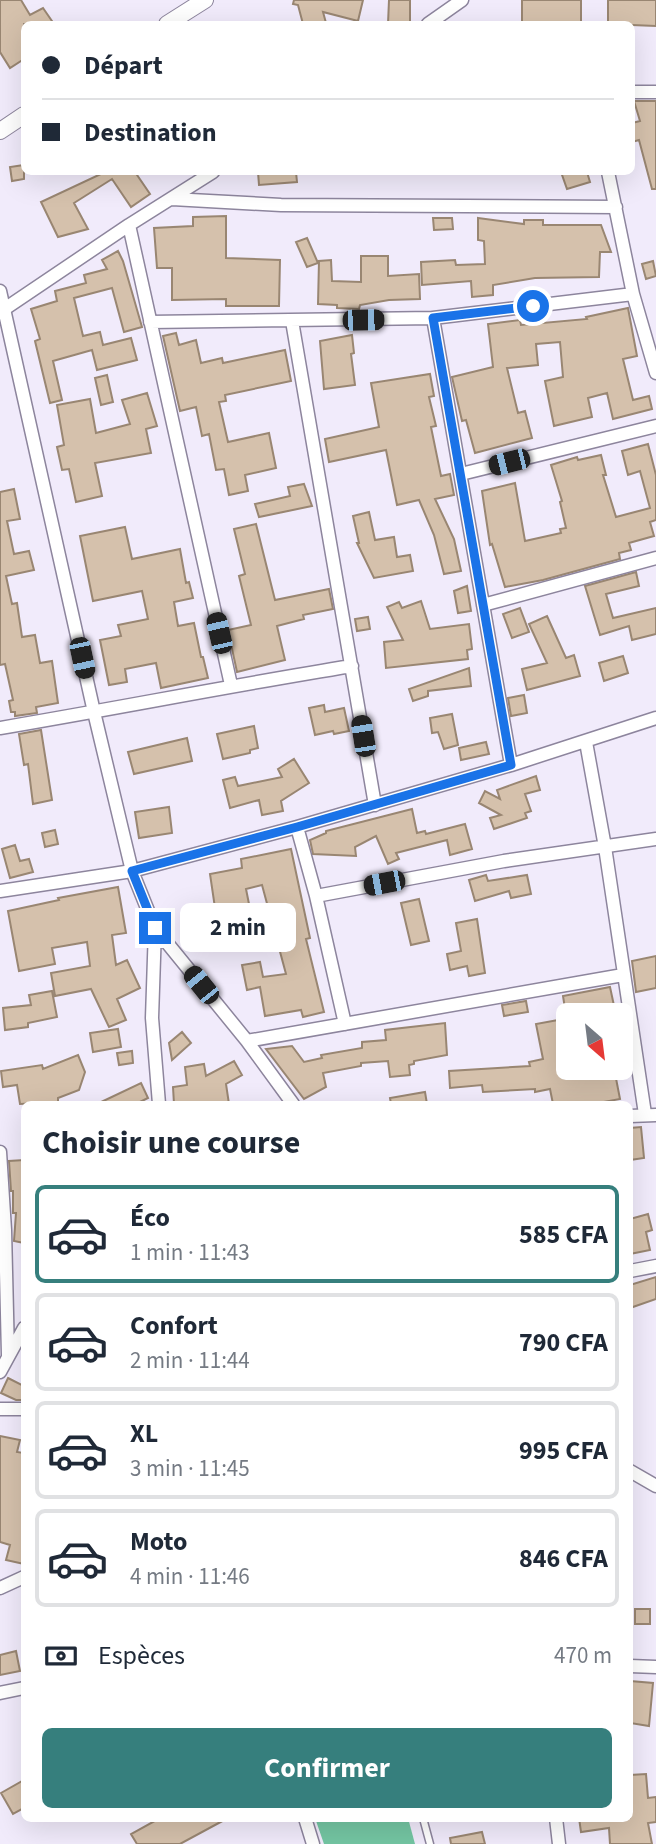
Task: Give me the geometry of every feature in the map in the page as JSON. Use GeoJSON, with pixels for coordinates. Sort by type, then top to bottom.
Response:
{"type":"FeatureCollection","features":[{"type":"Feature","properties":{"kind":"street"},"geometry":{"type":"LineString","coordinates":[[172,21],[205,0]]}},
{"type":"Feature","properties":{"kind":"street"},"geometry":{"type":"LineString","coordinates":[[432,21],[462,0]]}},
{"type":"Feature","properties":{"kind":"street"},"geometry":{"type":"LineString","coordinates":[[635,92],[656,92]]}},
{"type":"Feature","properties":{"kind":"street"},"geometry":{"type":"LineString","coordinates":[[0,131],[21,117]]}},
{"type":"Feature","properties":{"kind":"street"},"geometry":{"type":"LineString","coordinates":[[3,310],[208,175]]}},
{"type":"Feature","properties":{"kind":"street"},"geometry":{"type":"LineString","coordinates":[[609,175],[633,294],[656,373]]}},
{"type":"Feature","properties":{"kind":"street"},"geometry":{"type":"LineString","coordinates":[[172,199],[281,205],[616,207]]}},
{"type":"Feature","properties":{"kind":"street"},"geometry":{"type":"LineString","coordinates":[[129,225],[231,685]]}},
{"type":"Feature","properties":{"kind":"street"},"geometry":{"type":"LineString","coordinates":[[0,291],[132,871],[155,928],[247,1041],[291,1101]]}},
{"type":"Feature","properties":{"kind":"street"},"geometry":{"type":"LineString","coordinates":[[150,322],[433,318],[633,294]]}},
{"type":"Feature","properties":{"kind":"street"},"geometry":{"type":"LineString","coordinates":[[433,318],[511,765]]}},
{"type":"Feature","properties":{"kind":"street"},"geometry":{"type":"LineString","coordinates":[[292,321],[375,805]]}},
{"type":"Feature","properties":{"kind":"street"},"geometry":{"type":"LineString","coordinates":[[461,474],[656,426]]}},
{"type":"Feature","properties":{"kind":"street"},"geometry":{"type":"LineString","coordinates":[[483,605],[656,558]]}},
{"type":"Feature","properties":{"kind":"street"},"geometry":{"type":"LineString","coordinates":[[0,728],[231,685],[352,666]]}},
{"type":"Feature","properties":{"kind":"street"},"geometry":{"type":"LineString","coordinates":[[0,891],[132,871],[375,805],[586,742],[656,718]]}},
{"type":"Feature","properties":{"kind":"street"},"geometry":{"type":"LineString","coordinates":[[586,742],[605,847],[623,975],[651,1115],[633,1116]]}},
{"type":"Feature","properties":{"kind":"street"},"geometry":{"type":"LineString","coordinates":[[297,827],[316,896],[345,1024]]}},
{"type":"Feature","properties":{"kind":"street"},"geometry":{"type":"LineString","coordinates":[[316,896],[504,861],[656,839]]}},
{"type":"Feature","properties":{"kind":"street"},"geometry":{"type":"LineString","coordinates":[[155,928],[152,1018],[159,1101]]}},
{"type":"Feature","properties":{"kind":"street"},"geometry":{"type":"LineString","coordinates":[[247,1041],[623,975]]}},
{"type":"Feature","properties":{"kind":"street"},"geometry":{"type":"LineString","coordinates":[[0,1152],[8,1355]]}},
{"type":"Feature","properties":{"kind":"street"},"geometry":{"type":"LineString","coordinates":[[633,1270],[656,1266]]}},
{"type":"Feature","properties":{"kind":"street"},"geometry":{"type":"LineString","coordinates":[[0,1372],[21,1333]]}},
{"type":"Feature","properties":{"kind":"street"},"geometry":{"type":"LineString","coordinates":[[0,1409],[21,1409]]}},
{"type":"Feature","properties":{"kind":"street"},"geometry":{"type":"LineString","coordinates":[[633,1473],[656,1485]]}},
{"type":"Feature","properties":{"kind":"street"},"geometry":{"type":"LineString","coordinates":[[0,1588],[21,1578]]}},
{"type":"Feature","properties":{"kind":"street"},"geometry":{"type":"LineString","coordinates":[[633,1666],[656,1667]]}},
{"type":"Feature","properties":{"kind":"street"},"geometry":{"type":"LineString","coordinates":[[0,1693],[21,1689]]}},
{"type":"Feature","properties":{"kind":"street"},"geometry":{"type":"LineString","coordinates":[[306,1822],[313,1844]]}},
{"type":"Feature","properties":{"kind":"street"},"geometry":{"type":"LineString","coordinates":[[556,1822],[559,1844]]}},
{"type":"Feature","properties":{"kind":"lane"},"geometry":{"type":"LineString","coordinates":[[424,1822],[430,1844]]}},
{"type":"Feature","properties":{"kind":"green space"},"geometry":{"type":"Polygon","coordinates":[[[316,1822],[409,1822],[415,1844],[324,1844],[316,1822]]]}},
{"type":"Feature","properties":{"kind":"building"},"geometry":{"type":"Polygon","coordinates":[[[0,0],[21,0],[30,15],[43,8],[52,21],[21,21],[21,61],[10,68],[0,52],[0,0]]]}},
{"type":"Feature","properties":{"kind":"building"},"geometry":{"type":"Polygon","coordinates":[[[294,0],[363,0],[358,21],[323,12],[325,21],[302,21],[298,5],[293,4],[294,0]]]}},
{"type":"Feature","properties":{"kind":"building"},"geometry":{"type":"Polygon","coordinates":[[[389,0],[410,0],[410,21],[388,21],[389,0]]]}},
{"type":"Feature","properties":{"kind":"building"},"geometry":{"type":"Polygon","coordinates":[[[522,0],[581,0],[581,21],[522,21],[522,0]]]}},
{"type":"Feature","properties":{"kind":"building"},"geometry":{"type":"Polygon","coordinates":[[[608,0],[656,0],[656,26],[635,25],[635,21],[608,21],[608,0]]]}},
{"type":"Feature","properties":{"kind":"building"},"geometry":{"type":"Polygon","coordinates":[[[635,101],[656,101],[656,189],[652,189],[639,140],[635,141],[635,122],[640,121],[635,101]]]}},
{"type":"Feature","properties":{"kind":"building"},"geometry":{"type":"Polygon","coordinates":[[[21,165],[24,179],[12,181],[10,167],[21,165]]]}},
{"type":"Feature","properties":{"kind":"building"},"geometry":{"type":"Polygon","coordinates":[[[99,175],[137,175],[150,194],[131,207],[112,179],[74,203],[88,229],[58,237],[41,202],[99,175]]]}},
{"type":"Feature","properties":{"kind":"building"},"geometry":{"type":"Polygon","coordinates":[[[258,175],[296,175],[297,182],[259,185],[258,175]]]}},
{"type":"Feature","properties":{"kind":"building"},"geometry":{"type":"Polygon","coordinates":[[[562,175],[588,175],[590,182],[567,189],[562,175]]]}},
{"type":"Feature","properties":{"kind":"building"},"geometry":{"type":"Polygon","coordinates":[[[226,216],[226,258],[280,260],[279,306],[226,306],[226,299],[172,300],[172,268],[157,268],[154,228],[193,226],[193,217],[226,216]]]}},
{"type":"Feature","properties":{"kind":"building"},"geometry":{"type":"Polygon","coordinates":[[[433,218],[452,218],[453,229],[434,230],[433,218]]]}},
{"type":"Feature","properties":{"kind":"building"},"geometry":{"type":"Polygon","coordinates":[[[478,218],[524,224],[524,220],[543,220],[543,225],[601,225],[611,252],[600,252],[599,277],[535,278],[493,285],[493,295],[472,297],[471,281],[422,285],[421,262],[455,260],[456,265],[485,264],[484,241],[478,240],[478,218]]]}},
{"type":"Feature","properties":{"kind":"building"},"geometry":{"type":"Polygon","coordinates":[[[307,238],[318,263],[307,267],[296,242],[307,238]]]}},
{"type":"Feature","properties":{"kind":"building"},"geometry":{"type":"Polygon","coordinates":[[[118,251],[142,327],[124,332],[112,288],[74,298],[83,336],[100,332],[103,345],[131,338],[137,360],[97,370],[92,350],[53,361],[62,400],[50,403],[35,341],[40,339],[31,309],[57,301],[55,291],[86,283],[84,275],[107,269],[102,260],[118,251]]]}},
{"type":"Feature","properties":{"kind":"building"},"geometry":{"type":"Polygon","coordinates":[[[361,256],[388,256],[388,276],[419,274],[420,299],[389,300],[360,305],[359,309],[318,304],[319,261],[331,260],[332,281],[361,282],[361,256]]]}},
{"type":"Feature","properties":{"kind":"building"},"geometry":{"type":"Polygon","coordinates":[[[653,261],[656,276],[646,279],[642,264],[653,261]]]}},
{"type":"Feature","properties":{"kind":"building"},"geometry":{"type":"Polygon","coordinates":[[[628,308],[637,356],[623,359],[633,400],[649,396],[652,409],[613,419],[607,393],[588,398],[592,417],[554,426],[545,381],[563,377],[560,342],[536,344],[538,365],[507,368],[518,413],[525,411],[532,438],[475,453],[466,420],[462,421],[452,377],[493,367],[488,324],[520,320],[521,325],[587,319],[586,317],[628,308]]]}},
{"type":"Feature","properties":{"kind":"building"},"geometry":{"type":"Polygon","coordinates":[[[176,333],[179,345],[196,340],[201,363],[222,358],[223,363],[285,350],[291,381],[225,395],[226,401],[219,402],[228,442],[269,433],[276,468],[245,475],[248,491],[229,495],[224,469],[216,470],[209,434],[202,436],[196,407],[180,411],[163,336],[176,333]]]}},
{"type":"Feature","properties":{"kind":"building"},"geometry":{"type":"Polygon","coordinates":[[[352,335],[354,353],[351,354],[355,385],[324,389],[320,341],[352,335]]]}},
{"type":"Feature","properties":{"kind":"building"},"geometry":{"type":"Polygon","coordinates":[[[430,374],[434,396],[429,397],[436,426],[431,427],[441,476],[450,474],[454,495],[435,499],[454,539],[461,571],[444,574],[434,535],[419,500],[397,505],[386,450],[329,462],[325,439],[379,427],[371,383],[430,374]]]}},
{"type":"Feature","properties":{"kind":"building"},"geometry":{"type":"Polygon","coordinates":[[[107,375],[113,402],[101,405],[95,378],[107,375]]]}},
{"type":"Feature","properties":{"kind":"building"},"geometry":{"type":"Polygon","coordinates":[[[147,393],[157,426],[146,429],[151,453],[95,463],[102,496],[76,502],[69,469],[62,470],[57,447],[64,445],[57,405],[90,399],[96,433],[130,424],[122,400],[147,393]]]}},
{"type":"Feature","properties":{"kind":"building"},"geometry":{"type":"Polygon","coordinates":[[[648,444],[656,475],[656,520],[650,522],[654,536],[629,543],[631,550],[619,553],[620,559],[543,580],[505,587],[492,544],[490,545],[482,491],[515,483],[525,541],[561,533],[560,529],[566,528],[560,502],[562,501],[551,465],[577,457],[578,460],[601,455],[606,475],[603,475],[616,517],[650,508],[640,471],[628,475],[622,451],[648,444]]]}},
{"type":"Feature","properties":{"kind":"building"},"geometry":{"type":"Polygon","coordinates":[[[304,484],[312,506],[259,517],[255,504],[290,496],[288,487],[304,484]]]}},
{"type":"Feature","properties":{"kind":"building"},"geometry":{"type":"Polygon","coordinates":[[[14,489],[20,519],[7,521],[14,554],[29,551],[34,570],[6,576],[12,604],[17,603],[22,637],[35,635],[40,663],[52,661],[58,703],[36,707],[37,713],[15,716],[15,712],[11,712],[9,701],[13,700],[5,664],[0,665],[0,492],[14,489]]]}},
{"type":"Feature","properties":{"kind":"building"},"geometry":{"type":"Polygon","coordinates":[[[369,512],[375,540],[394,537],[397,557],[410,555],[413,571],[374,578],[357,543],[353,516],[369,512]]]}},
{"type":"Feature","properties":{"kind":"building"},"geometry":{"type":"Polygon","coordinates":[[[256,524],[275,600],[329,589],[333,609],[303,615],[304,619],[277,626],[285,660],[237,672],[228,630],[251,625],[239,576],[245,574],[234,529],[256,524]]]}},
{"type":"Feature","properties":{"kind":"building"},"geometry":{"type":"Polygon","coordinates":[[[125,527],[132,559],[180,549],[186,583],[189,582],[193,598],[174,602],[178,626],[194,623],[208,678],[161,688],[156,663],[125,669],[127,682],[109,685],[100,640],[121,636],[118,625],[148,619],[142,591],[93,601],[80,536],[125,527]]]}},
{"type":"Feature","properties":{"kind":"building"},"geometry":{"type":"Polygon","coordinates":[[[636,572],[639,586],[606,594],[613,618],[656,608],[656,634],[632,640],[629,626],[600,635],[585,586],[636,572]]]}},
{"type":"Feature","properties":{"kind":"building"},"geometry":{"type":"Polygon","coordinates":[[[467,586],[471,611],[458,613],[454,591],[467,586]]]}},
{"type":"Feature","properties":{"kind":"building"},"geometry":{"type":"Polygon","coordinates":[[[421,601],[430,629],[469,624],[472,649],[467,650],[468,659],[386,668],[384,642],[403,640],[387,607],[399,602],[402,608],[421,601]]]}},
{"type":"Feature","properties":{"kind":"building"},"geometry":{"type":"Polygon","coordinates":[[[520,608],[529,632],[512,638],[503,614],[520,608]]]}},
{"type":"Feature","properties":{"kind":"building"},"geometry":{"type":"Polygon","coordinates":[[[547,616],[566,658],[574,655],[580,676],[527,690],[522,669],[547,663],[529,624],[547,616]]]}},
{"type":"Feature","properties":{"kind":"building"},"geometry":{"type":"Polygon","coordinates":[[[368,617],[370,629],[357,631],[355,619],[368,617]]]}},
{"type":"Feature","properties":{"kind":"building"},"geometry":{"type":"Polygon","coordinates":[[[623,656],[628,673],[604,681],[599,663],[623,656]]]}},
{"type":"Feature","properties":{"kind":"building"},"geometry":{"type":"Polygon","coordinates":[[[469,668],[471,686],[428,691],[428,696],[413,701],[409,689],[469,668]]]}},
{"type":"Feature","properties":{"kind":"building"},"geometry":{"type":"Polygon","coordinates":[[[524,695],[527,713],[511,716],[508,698],[524,695]]]}},
{"type":"Feature","properties":{"kind":"building"},"geometry":{"type":"Polygon","coordinates":[[[324,705],[325,712],[344,708],[349,731],[315,735],[309,708],[324,705]]]}},
{"type":"Feature","properties":{"kind":"building"},"geometry":{"type":"Polygon","coordinates":[[[452,714],[458,745],[444,749],[438,732],[432,733],[430,718],[452,714]]]}},
{"type":"Feature","properties":{"kind":"building"},"geometry":{"type":"Polygon","coordinates":[[[254,726],[258,748],[250,750],[250,753],[223,759],[217,734],[254,726]]]}},
{"type":"Feature","properties":{"kind":"building"},"geometry":{"type":"Polygon","coordinates":[[[41,730],[52,800],[33,804],[28,764],[24,765],[19,734],[41,730]]]}},
{"type":"Feature","properties":{"kind":"building"},"geometry":{"type":"Polygon","coordinates":[[[187,738],[192,761],[134,774],[128,752],[187,738]]]}},
{"type":"Feature","properties":{"kind":"building"},"geometry":{"type":"Polygon","coordinates":[[[486,742],[489,754],[461,760],[459,748],[486,742]]]}},
{"type":"Feature","properties":{"kind":"building"},"geometry":{"type":"Polygon","coordinates":[[[294,759],[309,783],[281,801],[283,811],[262,815],[259,800],[230,808],[223,780],[235,777],[238,786],[282,777],[278,769],[294,759]]]}},
{"type":"Feature","properties":{"kind":"building"},"geometry":{"type":"Polygon","coordinates":[[[536,776],[540,790],[525,794],[531,811],[525,813],[527,818],[494,829],[490,818],[501,815],[479,803],[485,791],[500,799],[497,790],[536,776]]]}},
{"type":"Feature","properties":{"kind":"building"},"geometry":{"type":"Polygon","coordinates":[[[169,807],[172,833],[139,838],[135,812],[169,807]]]}},
{"type":"Feature","properties":{"kind":"building"},"geometry":{"type":"Polygon","coordinates":[[[412,809],[417,833],[425,831],[426,834],[465,824],[472,849],[450,855],[447,840],[396,853],[399,859],[388,864],[376,836],[355,847],[356,856],[313,854],[310,840],[326,831],[412,809]]]}},
{"type":"Feature","properties":{"kind":"building"},"geometry":{"type":"Polygon","coordinates":[[[55,830],[58,844],[45,847],[42,833],[55,830]]]}},
{"type":"Feature","properties":{"kind":"building"},"geometry":{"type":"Polygon","coordinates":[[[15,845],[20,861],[29,859],[33,872],[10,878],[2,849],[15,845]]]}},
{"type":"Feature","properties":{"kind":"building"},"geometry":{"type":"Polygon","coordinates":[[[291,849],[310,938],[306,939],[324,1012],[303,1017],[301,1010],[265,1016],[260,987],[247,990],[242,965],[260,962],[263,977],[286,974],[262,885],[246,889],[249,904],[215,908],[210,874],[242,868],[241,859],[291,849]]]}},
{"type":"Feature","properties":{"kind":"building"},"geometry":{"type":"Polygon","coordinates":[[[486,875],[488,881],[527,875],[531,894],[511,898],[509,891],[475,901],[469,880],[486,875]]]}},
{"type":"Feature","properties":{"kind":"building"},"geometry":{"type":"Polygon","coordinates":[[[118,887],[126,933],[112,935],[116,965],[127,960],[140,988],[117,999],[126,1020],[109,1027],[91,989],[55,996],[51,973],[90,966],[87,942],[52,948],[55,964],[19,971],[8,911],[118,887]]]}},
{"type":"Feature","properties":{"kind":"building"},"geometry":{"type":"Polygon","coordinates":[[[419,899],[429,941],[411,945],[401,903],[419,899]]]}},
{"type":"Feature","properties":{"kind":"building"},"geometry":{"type":"Polygon","coordinates":[[[477,919],[485,973],[469,976],[467,966],[450,970],[447,954],[461,951],[456,923],[477,919]]]}},
{"type":"Feature","properties":{"kind":"building"},"geometry":{"type":"Polygon","coordinates":[[[215,924],[219,944],[191,950],[187,929],[215,924]]]}},
{"type":"Feature","properties":{"kind":"building"},"geometry":{"type":"Polygon","coordinates":[[[656,956],[656,988],[636,992],[632,961],[656,956]]]}},
{"type":"Feature","properties":{"kind":"building"},"geometry":{"type":"Polygon","coordinates":[[[610,987],[613,1003],[564,1003],[563,996],[610,987]]]}},
{"type":"Feature","properties":{"kind":"building"},"geometry":{"type":"Polygon","coordinates":[[[52,991],[57,1017],[28,1023],[28,1027],[5,1030],[3,1008],[31,1005],[29,995],[52,991]]]}},
{"type":"Feature","properties":{"kind":"building"},"geometry":{"type":"Polygon","coordinates":[[[526,1001],[528,1012],[504,1016],[502,1005],[526,1001]]]}},
{"type":"Feature","properties":{"kind":"building"},"geometry":{"type":"Polygon","coordinates":[[[556,1020],[556,1080],[616,1080],[620,1099],[552,1101],[550,1089],[535,1092],[535,1089],[483,1092],[482,1085],[450,1088],[449,1071],[530,1066],[529,1062],[543,1059],[536,1024],[556,1020]]]}},
{"type":"Feature","properties":{"kind":"building"},"geometry":{"type":"Polygon","coordinates":[[[445,1023],[447,1055],[414,1061],[414,1064],[409,1065],[410,1075],[390,1077],[388,1061],[361,1063],[361,1066],[323,1073],[326,1087],[304,1099],[266,1049],[292,1046],[304,1062],[322,1058],[321,1055],[362,1048],[362,1042],[386,1040],[385,1030],[445,1023]]]}},
{"type":"Feature","properties":{"kind":"building"},"geometry":{"type":"Polygon","coordinates":[[[118,1029],[121,1047],[93,1052],[90,1033],[118,1029]]]}},
{"type":"Feature","properties":{"kind":"building"},"geometry":{"type":"Polygon","coordinates":[[[182,1032],[191,1043],[172,1060],[169,1043],[182,1032]]]}},
{"type":"Feature","properties":{"kind":"building"},"geometry":{"type":"Polygon","coordinates":[[[132,1051],[133,1063],[119,1065],[117,1053],[132,1051]]]}},
{"type":"Feature","properties":{"kind":"building"},"geometry":{"type":"Polygon","coordinates":[[[78,1055],[85,1072],[79,1090],[58,1098],[58,1101],[21,1101],[20,1104],[17,1085],[3,1087],[1,1071],[42,1065],[43,1069],[78,1055]]]}},
{"type":"Feature","properties":{"kind":"building"},"geometry":{"type":"Polygon","coordinates":[[[234,1061],[242,1075],[226,1084],[229,1101],[174,1101],[173,1087],[187,1085],[185,1067],[204,1064],[206,1076],[234,1061]]]}},
{"type":"Feature","properties":{"kind":"building"},"geometry":{"type":"Polygon","coordinates":[[[141,1083],[148,1098],[142,1101],[103,1101],[141,1083]]]}},
{"type":"Feature","properties":{"kind":"building"},"geometry":{"type":"Polygon","coordinates":[[[425,1092],[426,1101],[390,1101],[390,1098],[425,1092]]]}},
{"type":"Feature","properties":{"kind":"building"},"geometry":{"type":"Polygon","coordinates":[[[641,1127],[644,1158],[633,1160],[633,1128],[641,1127]]]}},
{"type":"Feature","properties":{"kind":"building"},"geometry":{"type":"Polygon","coordinates":[[[21,1160],[21,1242],[14,1241],[16,1213],[13,1213],[9,1161],[21,1160]]]}},
{"type":"Feature","properties":{"kind":"building"},"geometry":{"type":"Polygon","coordinates":[[[648,1214],[652,1230],[646,1232],[650,1250],[633,1253],[633,1218],[648,1214]]]}},
{"type":"Feature","properties":{"kind":"building"},"geometry":{"type":"Polygon","coordinates":[[[656,1277],[656,1299],[633,1307],[633,1284],[656,1277]]]}},
{"type":"Feature","properties":{"kind":"building"},"geometry":{"type":"Polygon","coordinates":[[[8,1378],[21,1384],[21,1400],[1,1393],[8,1378]]]}},
{"type":"Feature","properties":{"kind":"building"},"geometry":{"type":"Polygon","coordinates":[[[0,1436],[20,1440],[17,1452],[21,1453],[21,1563],[6,1560],[10,1545],[0,1542],[0,1436]]]}},
{"type":"Feature","properties":{"kind":"building"},"geometry":{"type":"Polygon","coordinates":[[[635,1609],[650,1609],[650,1624],[635,1624],[635,1609]]]}},
{"type":"Feature","properties":{"kind":"building"},"geometry":{"type":"Polygon","coordinates":[[[16,1651],[20,1671],[0,1675],[0,1655],[16,1651]]]}},
{"type":"Feature","properties":{"kind":"building"},"geometry":{"type":"Polygon","coordinates":[[[633,1681],[653,1683],[649,1726],[633,1723],[633,1681]]]}},
{"type":"Feature","properties":{"kind":"building"},"geometry":{"type":"Polygon","coordinates":[[[646,1774],[648,1798],[656,1797],[656,1822],[648,1823],[652,1844],[610,1844],[609,1828],[581,1832],[580,1822],[633,1822],[633,1775],[646,1774]]]}},
{"type":"Feature","properties":{"kind":"building"},"geometry":{"type":"Polygon","coordinates":[[[21,1782],[21,1810],[13,1814],[1,1793],[21,1782]]]}},
{"type":"Feature","properties":{"kind":"building"},"geometry":{"type":"Polygon","coordinates":[[[153,1822],[221,1822],[180,1844],[137,1844],[131,1834],[153,1822]]]}},
{"type":"Feature","properties":{"kind":"building"},"geometry":{"type":"Polygon","coordinates":[[[482,1832],[485,1844],[451,1844],[450,1838],[482,1832]]]}},
{"type":"Feature","properties":{"kind":"route"},"geometry":{"type":"LineString","coordinates":[[155,928],[132,871],[511,765],[433,318],[533,306]]}}]}
